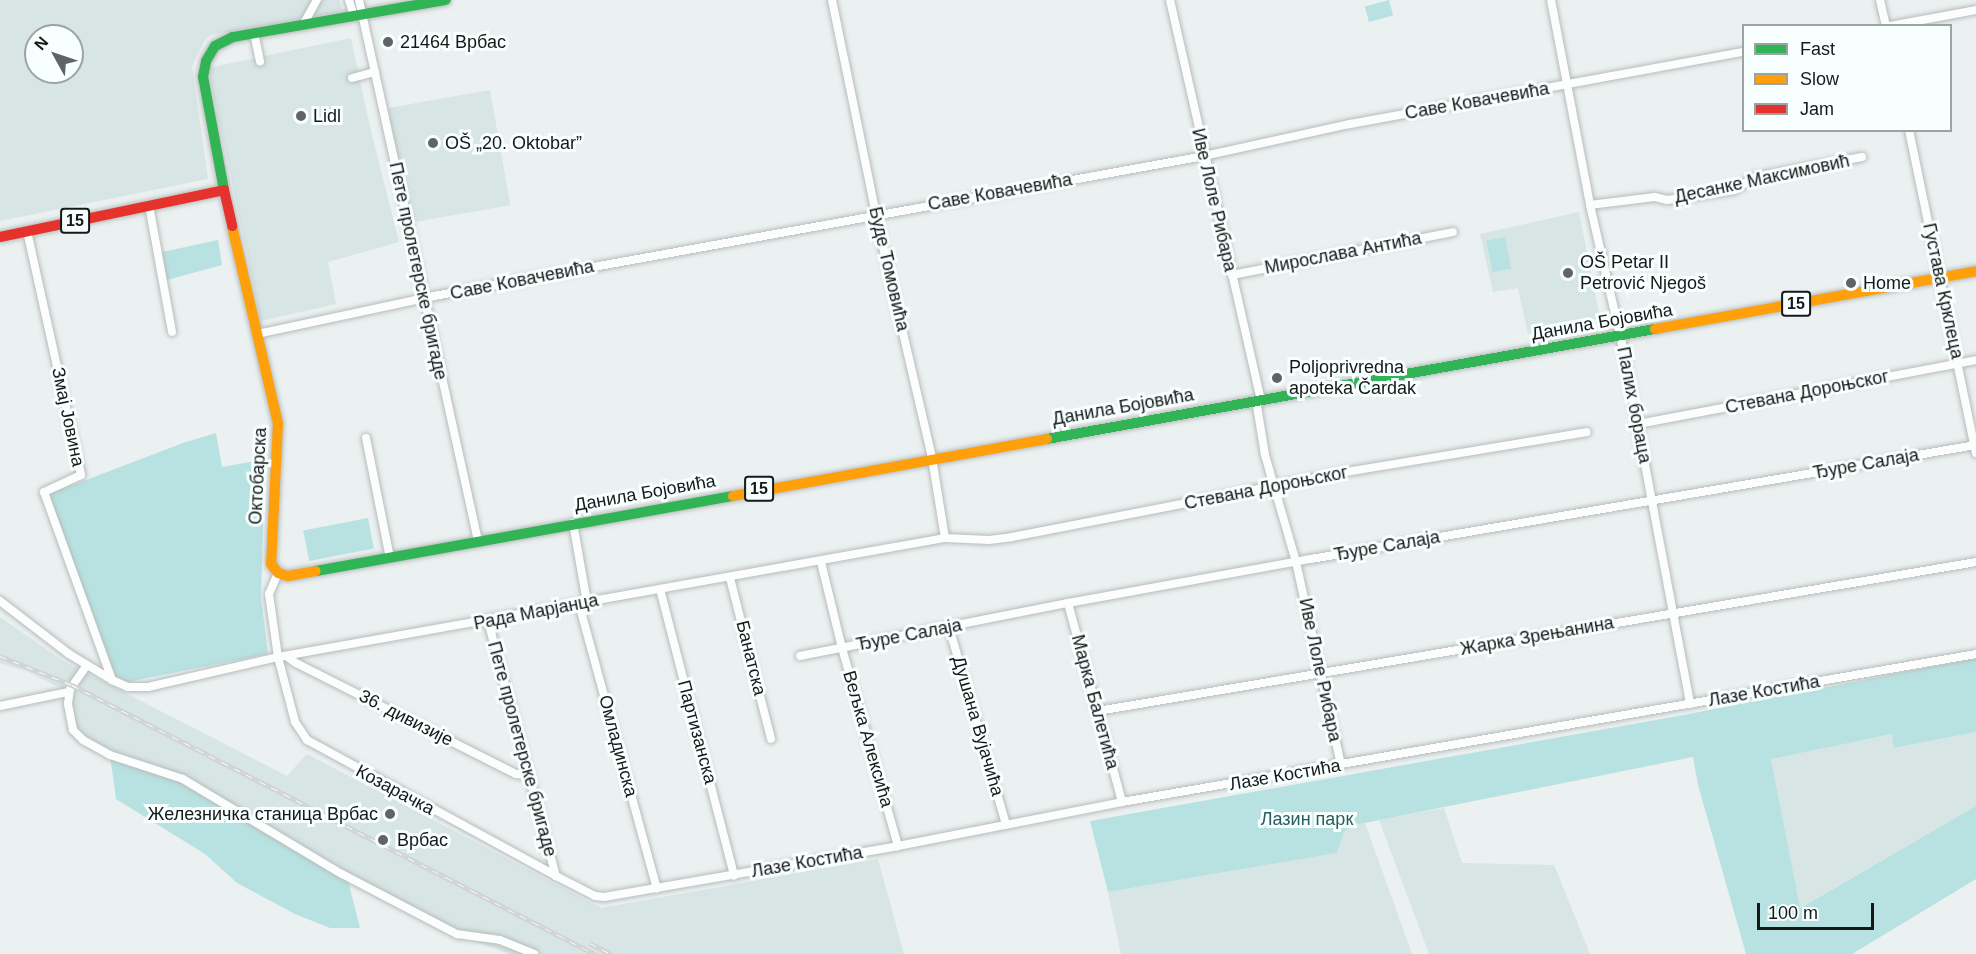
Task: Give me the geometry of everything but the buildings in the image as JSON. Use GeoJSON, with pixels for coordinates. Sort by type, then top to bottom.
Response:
{"type":"FeatureCollection","features":[{"type":"Feature","properties":{"kind":"main road","name":"Октобарска"},"geometry":{"type":"LineString","coordinates":[[278,573],[271,564],[271,557],[278,423],[224,190],[203,71],[208,57],[220,43],[254,33],[446,0]]}},
{"type":"Feature","properties":{"kind":"main road","name":"15"},"geometry":{"type":"LineString","coordinates":[[0,237],[224,190]]}},
{"type":"Feature","properties":{"kind":"main road","name":"Данила Бојовића"},"geometry":{"type":"LineString","coordinates":[[278,573],[295,576],[573,523],[1976,271]]}},
{"type":"Feature","properties":{"kind":"street"},"geometry":{"type":"LineString","coordinates":[[303,25],[317,0]]}},
{"type":"Feature","properties":{"kind":"street"},"geometry":{"type":"LineString","coordinates":[[349,0],[358,15]]}},
{"type":"Feature","properties":{"kind":"street","name":"Пете пролетерске бригаде"},"geometry":{"type":"LineString","coordinates":[[359,0],[358,15],[375,72],[478,541]]}},
{"type":"Feature","properties":{"kind":"street","name":"Буде Томовића"},"geometry":{"type":"LineString","coordinates":[[832,0],[876,214],[932,458],[945,538]]}},
{"type":"Feature","properties":{"kind":"street","name":"Иве Лоле Рибара"},"geometry":{"type":"LineString","coordinates":[[1170,0],[1259,399],[1273,487],[1296,562],[1341,765]]}},
{"type":"Feature","properties":{"kind":"street","name":"Палих бораца"},"geometry":{"type":"LineString","coordinates":[[1551,0],[1590,205],[1638,424],[1690,704]]}},
{"type":"Feature","properties":{"kind":"street"},"geometry":{"type":"LineString","coordinates":[[1881,0],[1887,24]]}},
{"type":"Feature","properties":{"kind":"street"},"geometry":{"type":"LineString","coordinates":[[1899,24],[1976,10]]}},
{"type":"Feature","properties":{"kind":"street"},"geometry":{"type":"LineString","coordinates":[[254,33],[260,61]]}},
{"type":"Feature","properties":{"kind":"street","name":"Саве Ковачевића"},"geometry":{"type":"LineString","coordinates":[[257,333],[424,298],[1204,156],[1350,124],[1742,52]]}},
{"type":"Feature","properties":{"kind":"street"},"geometry":{"type":"LineString","coordinates":[[352,78],[375,72]]}},
{"type":"Feature","properties":{"kind":"street","name":"Густава Крклеца"},"geometry":{"type":"LineString","coordinates":[[1909,132],[1975,448]]}},
{"type":"Feature","properties":{"kind":"street","name":"Десанке Максимовић"},"geometry":{"type":"LineString","coordinates":[[1590,205],[1655,197],[1667,200],[1734,190],[1756,177],[1862,158]]}},
{"type":"Feature","properties":{"kind":"street"},"geometry":{"type":"LineString","coordinates":[[149,205],[172,332]]}},
{"type":"Feature","properties":{"kind":"street","name":"Змај Јовина"},"geometry":{"type":"LineString","coordinates":[[27,231],[81,475],[44,492],[112,680]]}},
{"type":"Feature","properties":{"kind":"street","name":"Мирослава Антића"},"geometry":{"type":"LineString","coordinates":[[1232,275],[1453,232]]}},
{"type":"Feature","properties":{"kind":"street","name":"Стевана Дороњског"},"geometry":{"type":"LineString","coordinates":[[1638,424],[1976,360]]}},
{"type":"Feature","properties":{"kind":"street","name":"Стевана Дороњског"},"geometry":{"type":"LineString","coordinates":[[945,538],[988,540],[1012,537],[1273,487],[1587,432]]}},
{"type":"Feature","properties":{"kind":"street"},"geometry":{"type":"LineString","coordinates":[[366,438],[390,558]]}},
{"type":"Feature","properties":{"kind":"street","name":"Ђуре Салаја"},"geometry":{"type":"LineString","coordinates":[[800,656],[1068,603],[1296,562],[1975,448]]}},
{"type":"Feature","properties":{"kind":"street","name":"Омладинска"},"geometry":{"type":"LineString","coordinates":[[573,523],[583,603],[657,889]]}},
{"type":"Feature","properties":{"kind":"street","name":"Рада Марјанца"},"geometry":{"type":"LineString","coordinates":[[112,680],[128,687],[159,685],[282,656],[821,562],[945,538]]}},
{"type":"Feature","properties":{"kind":"street","name":"Вељка Алексића"},"geometry":{"type":"LineString","coordinates":[[821,562],[842,648],[898,846]]}},
{"type":"Feature","properties":{"kind":"street","name":"Жарка Зрењанина"},"geometry":{"type":"LineString","coordinates":[[1098,711],[1976,562]]}},
{"type":"Feature","properties":{"kind":"street","name":"Октобарска"},"geometry":{"type":"LineString","coordinates":[[278,573],[269,594],[282,656]]}},
{"type":"Feature","properties":{"kind":"street","name":"Банатска"},"geometry":{"type":"LineString","coordinates":[[730,578],[771,739]]}},
{"type":"Feature","properties":{"kind":"street","name":"Партизанска"},"geometry":{"type":"LineString","coordinates":[[660,589],[734,876]]}},
{"type":"Feature","properties":{"kind":"street"},"geometry":{"type":"LineString","coordinates":[[0,601],[18,617],[112,680]]}},
{"type":"Feature","properties":{"kind":"street","name":"Марка Балетића"},"geometry":{"type":"LineString","coordinates":[[1068,603],[1122,802]]}},
{"type":"Feature","properties":{"kind":"street","name":"Пете пролетерске бригаде"},"geometry":{"type":"LineString","coordinates":[[488,621],[527,775],[556,876]]}},
{"type":"Feature","properties":{"kind":"street","name":"Душана Вујачића"},"geometry":{"type":"LineString","coordinates":[[949,627],[1006,825]]}},
{"type":"Feature","properties":{"kind":"street","name":"Лазе Костића"},"geometry":{"type":"LineString","coordinates":[[595,896],[612,897],[734,876],[1122,802],[1976,654]]}},
{"type":"Feature","properties":{"kind":"street","name":"36. дивизије"},"geometry":{"type":"LineString","coordinates":[[282,656],[516,774],[527,775]]}},
{"type":"Feature","properties":{"kind":"street","name":"Козарачка"},"geometry":{"type":"LineString","coordinates":[[282,656],[295,722],[302,734],[313,745],[595,896]]}},
{"type":"Feature","properties":{"kind":"street"},"geometry":{"type":"LineString","coordinates":[[87,665],[68,692],[69,718],[73,729],[83,740],[101,751],[183,779],[342,874],[457,934],[500,940],[534,954]]}},
{"type":"Feature","properties":{"kind":"street"},"geometry":{"type":"LineString","coordinates":[[0,706],[68,692]]}},
{"type":"Feature","properties":{"kind":"shaded area"},"geometry":{"type":"Polygon","coordinates":[[[0,0],[339,0],[343,11],[211,35],[204,41],[192,66],[208,179],[0,221],[0,0]]]}},
{"type":"Feature","properties":{"kind":"shaded area"},"geometry":{"type":"Polygon","coordinates":[[[351,38],[369,123],[399,242],[328,262],[336,304],[261,321],[208,68],[351,38]]]}},
{"type":"Feature","properties":{"kind":"shaded area"},"geometry":{"type":"Polygon","coordinates":[[[490,90],[510,205],[409,223],[389,108],[490,90]]]}},
{"type":"Feature","properties":{"kind":"shaded area"},"geometry":{"type":"Polygon","coordinates":[[[1579,212],[1600,318],[1528,334],[1518,288],[1493,292],[1480,234],[1579,212]]]}},
{"type":"Feature","properties":{"kind":"shaded area"},"geometry":{"type":"Polygon","coordinates":[[[0,617],[63,661],[287,776],[307,754],[601,908],[878,859],[904,954],[509,954],[457,934],[78,736],[68,692],[28,672],[0,663],[0,617]]]}},
{"type":"Feature","properties":{"kind":"shaded area"},"geometry":{"type":"Polygon","coordinates":[[[1976,732],[1976,806],[1799,908],[1771,758],[1893,734],[1895,748],[1976,732]]]}},
{"type":"Feature","properties":{"kind":"shaded area"},"geometry":{"type":"Polygon","coordinates":[[[1444,808],[1462,863],[1554,865],[1590,954],[1429,954],[1379,820],[1444,808]]]}},
{"type":"Feature","properties":{"kind":"shaded area"},"geometry":{"type":"Polygon","coordinates":[[[1365,823],[1412,954],[1121,954],[1108,892],[1337,853],[1344,832],[1350,826],[1365,823]]]}},
{"type":"Feature","properties":{"kind":"green space"},"geometry":{"type":"Polygon","coordinates":[[[1389,0],[1393,15],[1369,22],[1365,6],[1389,0]]]}},
{"type":"Feature","properties":{"kind":"green space"},"geometry":{"type":"Polygon","coordinates":[[[1505,237],[1511,268],[1492,272],[1486,241],[1505,237]]]}},
{"type":"Feature","properties":{"kind":"green space"},"geometry":{"type":"Polygon","coordinates":[[[218,240],[222,265],[167,280],[162,252],[218,240]]]}},
{"type":"Feature","properties":{"kind":"green space"},"geometry":{"type":"Polygon","coordinates":[[[216,433],[222,467],[265,459],[261,597],[268,654],[127,682],[113,675],[50,499],[52,493],[183,443],[216,433]]]}},
{"type":"Feature","properties":{"kind":"green space"},"geometry":{"type":"Polygon","coordinates":[[[368,518],[374,548],[309,561],[303,531],[368,518]]]}},
{"type":"Feature","properties":{"kind":"green space","name":"Лазин парк"},"geometry":{"type":"Polygon","coordinates":[[[1976,658],[1976,732],[1894,748],[1892,734],[1771,759],[1800,908],[1976,806],[1976,879],[1852,954],[1746,954],[1698,785],[1693,757],[1350,826],[1344,832],[1337,853],[1108,892],[1090,821],[1684,715],[1976,658]]]}},
{"type":"Feature","properties":{"kind":"green space"},"geometry":{"type":"Polygon","coordinates":[[[110,755],[166,772],[347,877],[360,928],[330,928],[295,914],[237,883],[205,854],[116,799],[110,755]]]}},
{"type":"Feature","properties":{"kind":"railway"},"geometry":{"type":"LineString","coordinates":[[0,656],[72,685],[595,954]]}},
{"type":"Feature","properties":{"kind":"railway"},"geometry":{"type":"LineString","coordinates":[[590,943],[611,954]]}},
{"type":"Feature","properties":{"kind":"traffic: fast"},"geometry":{"type":"LineString","coordinates":[[224,190],[203,77],[206,61],[215,46],[233,37],[446,0]]}},
{"type":"Feature","properties":{"kind":"traffic: fast"},"geometry":{"type":"LineString","coordinates":[[1047,439],[1655,329]]}},
{"type":"Feature","properties":{"kind":"traffic: fast"},"geometry":{"type":"LineString","coordinates":[[316,571],[733,496]]}},
{"type":"Feature","properties":{"kind":"traffic: slow"},"geometry":{"type":"LineString","coordinates":[[232,226],[278,423],[271,564],[278,573],[288,576],[316,571]]}},
{"type":"Feature","properties":{"kind":"traffic: slow"},"geometry":{"type":"LineString","coordinates":[[1655,329],[1976,271]]}},
{"type":"Feature","properties":{"kind":"traffic: slow"},"geometry":{"type":"LineString","coordinates":[[733,496],[1047,439]]}},
{"type":"Feature","properties":{"kind":"traffic: jam"},"geometry":{"type":"LineString","coordinates":[[0,237],[224,190],[232,226]]}},
{"type":"Feature","properties":{"kind":"place","name":"21464 Врбас"},"geometry":{"type":"Point","coordinates":[388,42]}},
{"type":"Feature","properties":{"kind":"place","name":"Lidl"},"geometry":{"type":"Point","coordinates":[301,116]}},
{"type":"Feature","properties":{"kind":"place","name":"OŠ „20. Oktobar”"},"geometry":{"type":"Point","coordinates":[433,143]}},
{"type":"Feature","properties":{"kind":"place","name":"OŠ Petar II Petrović Njegoš"},"geometry":{"type":"Point","coordinates":[1568,273]}},
{"type":"Feature","properties":{"kind":"place","name":"Home"},"geometry":{"type":"Point","coordinates":[1851,283]}},
{"type":"Feature","properties":{"kind":"place","name":"Poljoprivredna apoteka Čardak"},"geometry":{"type":"Point","coordinates":[1277,378]}},
{"type":"Feature","properties":{"kind":"place","name":"Железничка станица Врбас"},"geometry":{"type":"Point","coordinates":[390,814]}},
{"type":"Feature","properties":{"kind":"place","name":"Врбас"},"geometry":{"type":"Point","coordinates":[383,840]}}]}
